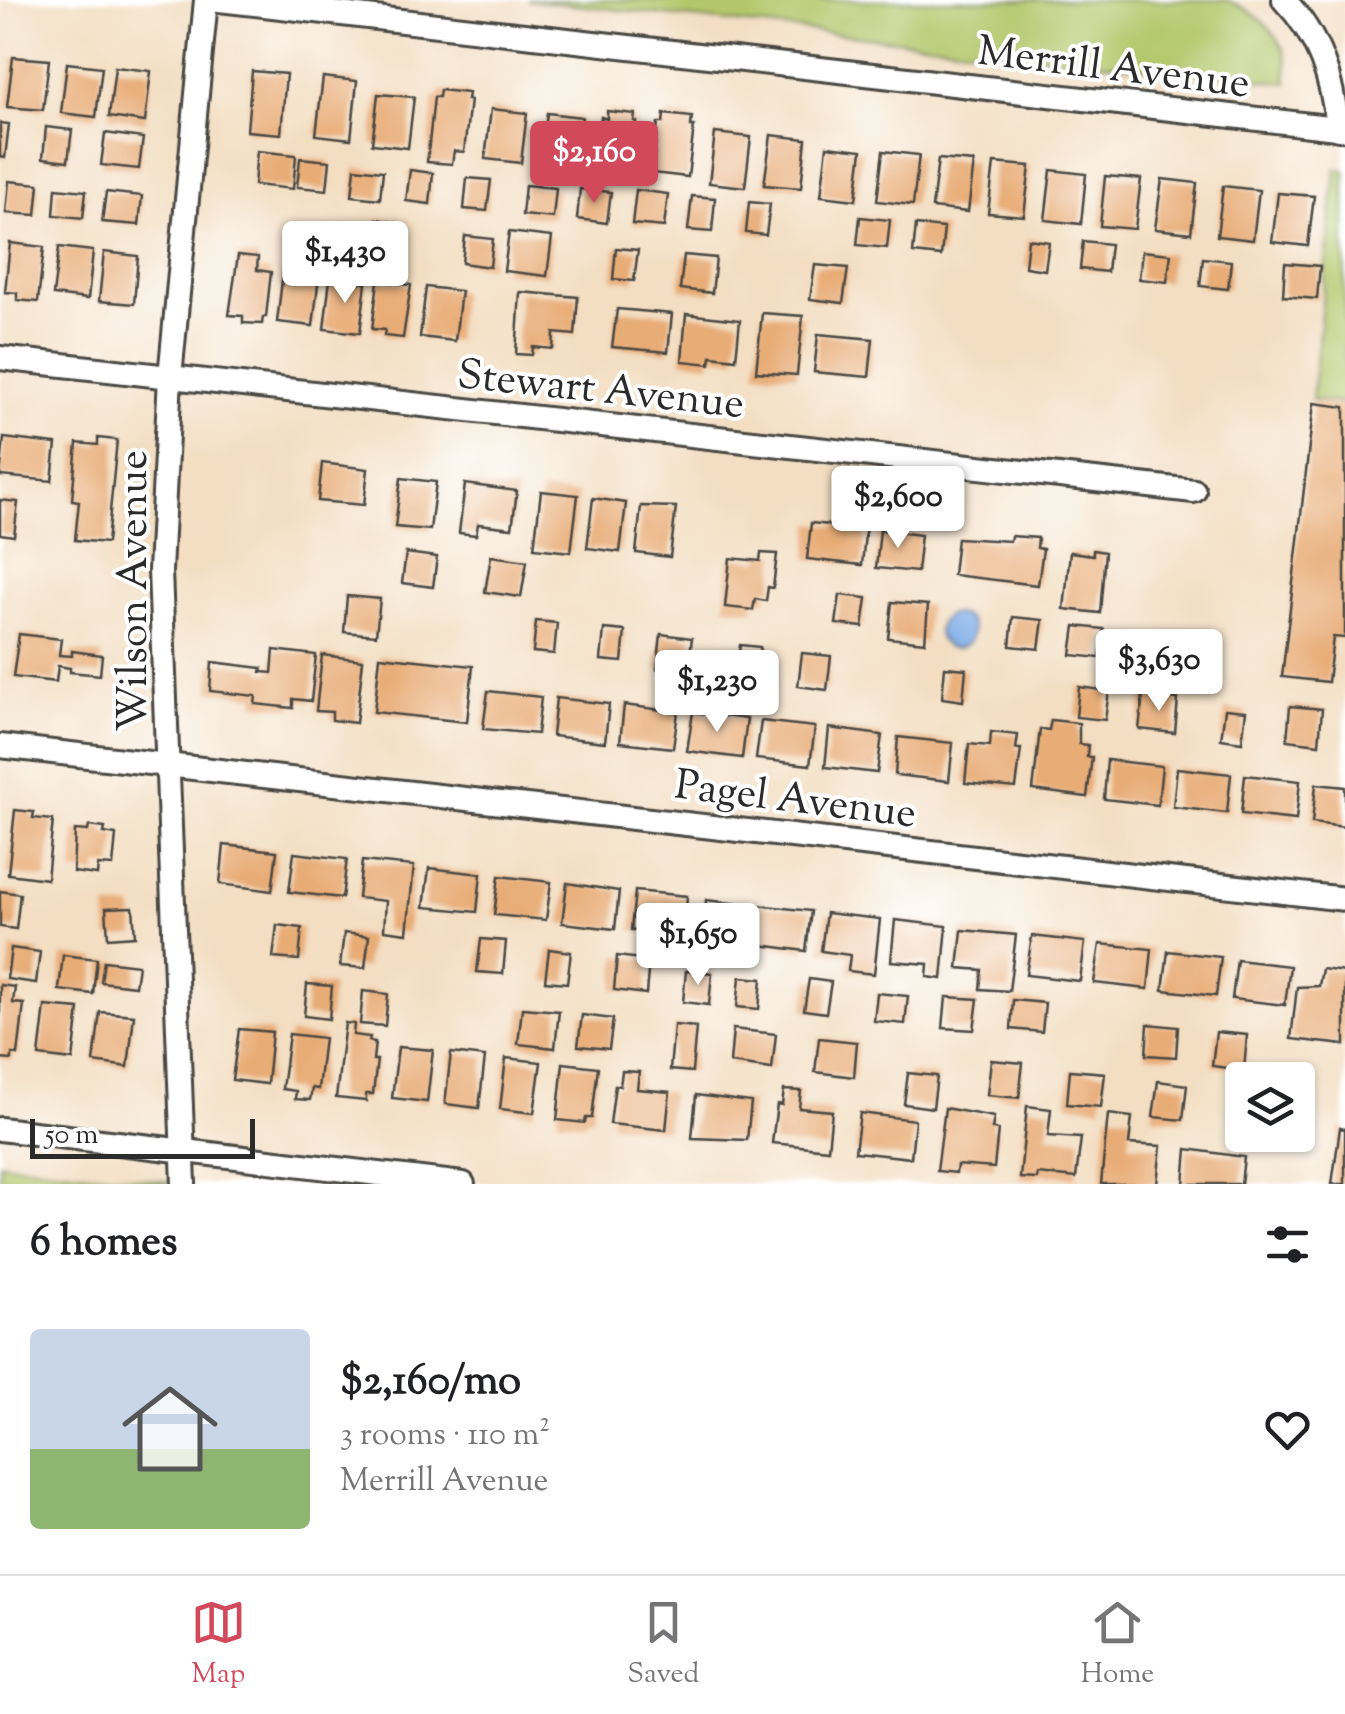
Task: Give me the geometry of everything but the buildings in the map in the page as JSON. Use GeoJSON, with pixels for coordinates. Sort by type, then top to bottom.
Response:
{"type":"FeatureCollection","features":[{"type":"Feature","properties":{"kind":"street","name":"Wilson Avenue"},"geometry":{"type":"LineString","coordinates":[[184,1184],[160,571],[170,377],[206,0]]}},
{"type":"Feature","properties":{"kind":"street","name":"Merrill Avenue"},"geometry":{"type":"LineString","coordinates":[[219,0],[1341,129]]}},
{"type":"Feature","properties":{"kind":"street"},"geometry":{"type":"LineString","coordinates":[[1284,0],[1309,30],[1318,48],[1341,129]]}},
{"type":"Feature","properties":{"kind":"street","name":"Stewart Avenue"},"geometry":{"type":"LineString","coordinates":[[0,358],[1194,491]]}},
{"type":"Feature","properties":{"kind":"street","name":"Pagel Avenue"},"geometry":{"type":"LineString","coordinates":[[0,746],[1345,898]]}},
{"type":"Feature","properties":{"kind":"street"},"geometry":{"type":"LineString","coordinates":[[0,1128],[462,1184]]}},
{"type":"Feature","properties":{"kind":"green space"},"geometry":{"type":"Polygon","coordinates":[[[527,0],[1226,0],[1254,15],[1277,38],[1286,57],[1287,83],[527,0]]]}},
{"type":"Feature","properties":{"kind":"green space"},"geometry":{"type":"Polygon","coordinates":[[[1336,169],[1345,170],[1345,404],[1312,400],[1336,169]]]}},
{"type":"Feature","properties":{"kind":"green space"},"geometry":{"type":"Polygon","coordinates":[[[0,1163],[187,1184],[0,1184],[0,1163]]]}},
{"type":"Feature","properties":{"kind":"water"},"geometry":{"type":"Polygon","coordinates":[[[955,614],[967,619],[972,631],[967,643],[955,648],[943,643],[938,631],[943,619],[955,614]]]}}]}
